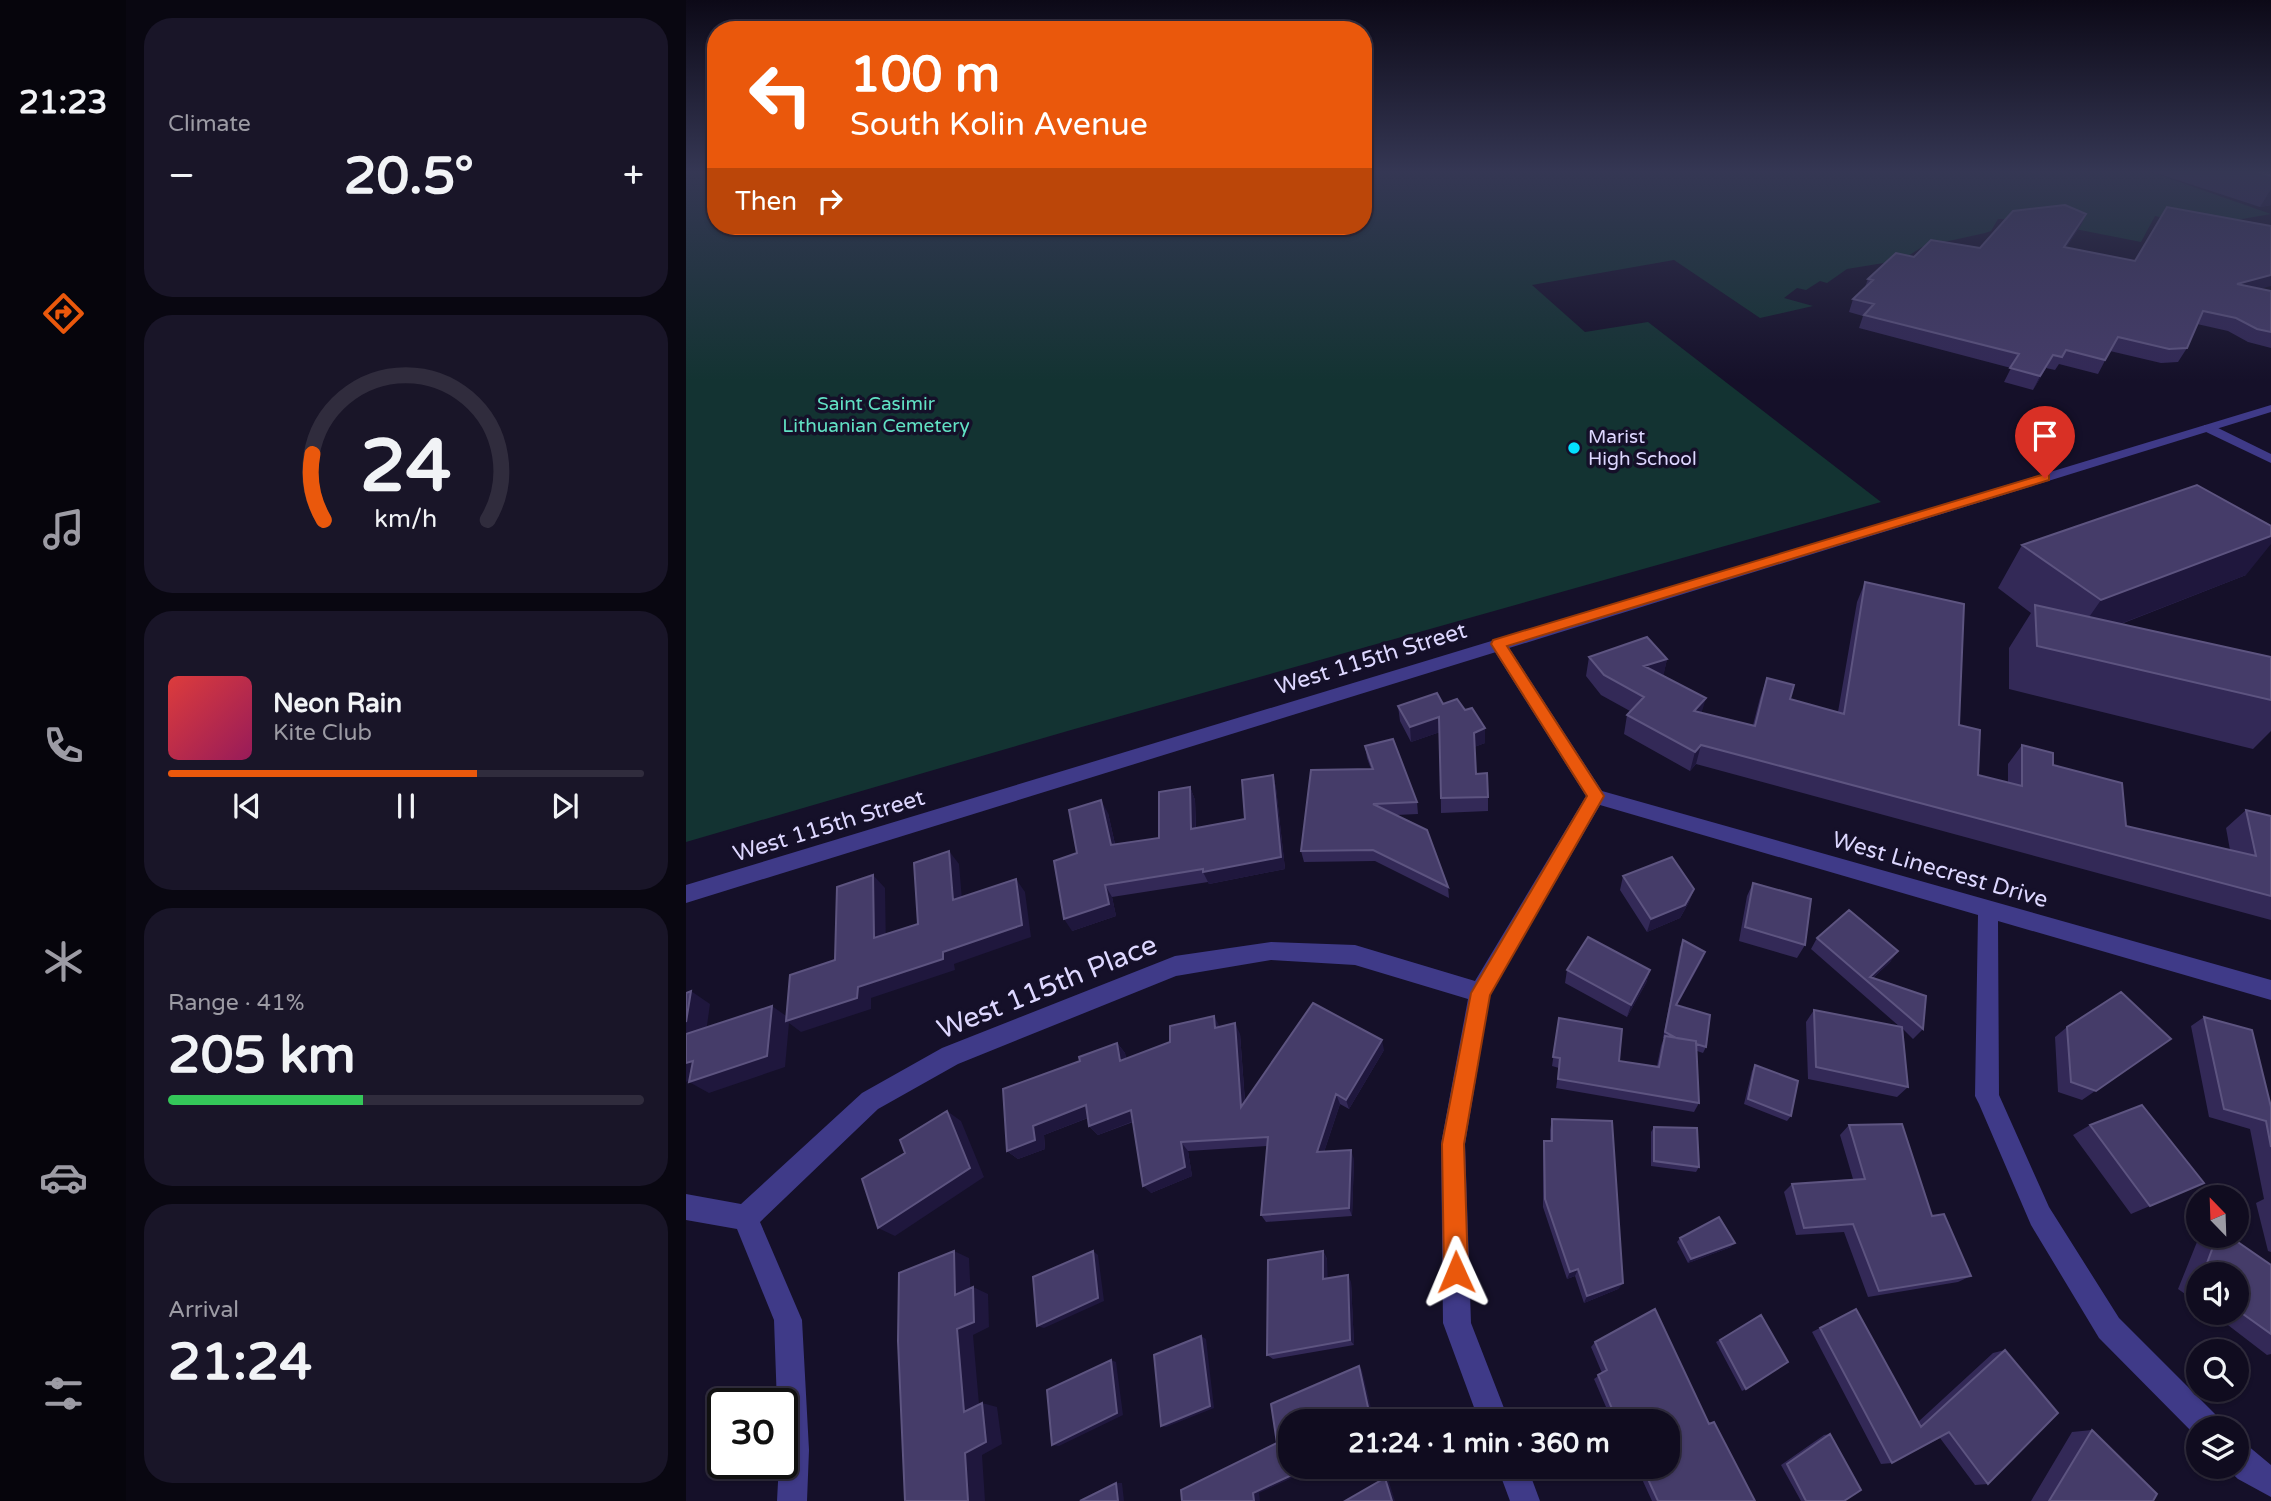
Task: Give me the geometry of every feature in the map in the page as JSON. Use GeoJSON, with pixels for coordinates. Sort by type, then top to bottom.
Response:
{"type":"FeatureCollection","features":[{"type":"Feature","properties":{"kind":"street","name":"West 115th Street"},"geometry":{"type":"LineString","coordinates":[[686,894],[2271,408]]}},
{"type":"Feature","properties":{"kind":"street"},"geometry":{"type":"LineString","coordinates":[[2208,428],[2271,459]]}},
{"type":"Feature","properties":{"kind":"street"},"geometry":{"type":"LineString","coordinates":[[1489,1409],[1457,1323],[1453,1144],[1480,993],[1596,796],[1498,644]]}},
{"type":"Feature","properties":{"kind":"street","name":"West Linecrest Drive"},"geometry":{"type":"LineString","coordinates":[[1596,796],[2271,990]]}},
{"type":"Feature","properties":{"kind":"street"},"geometry":{"type":"LineString","coordinates":[[1988,910],[1987,1096],[2040,1216],[2109,1328],[2197,1416]]}},
{"type":"Feature","properties":{"kind":"street","name":"West 115th Place"},"geometry":{"type":"LineString","coordinates":[[745,1218],[870,1101],[950,1056],[1175,966],[1271,951],[1355,955],[1480,993]]}},
{"type":"Feature","properties":{"kind":"street"},"geometry":{"type":"LineString","coordinates":[[686,1207],[745,1218],[788,1320],[794,1450],[792,1501]]}},
{"type":"Feature","properties":{"kind":"street"},"geometry":{"type":"LineString","coordinates":[[2249,1468],[2271,1482]]}},
{"type":"Feature","properties":{"kind":"street"},"geometry":{"type":"LineString","coordinates":[[1517,1479],[1525,1501]]}},
{"type":"Feature","properties":{"kind":"green space","name":"Saint Casimir Lithuanian Cemetery"},"geometry":{"type":"Polygon","coordinates":[[[686,241],[1949,241],[1922,247],[1902,260],[1847,269],[1827,283],[1820,281],[1806,290],[1797,288],[1784,298],[1813,306],[1760,318],[1674,260],[1532,285],[1585,332],[1648,322],[1881,502],[1071,730],[686,842],[686,241]]]}},
{"type":"Feature","properties":{"kind":"building"},"geometry":{"type":"Polygon","coordinates":[[[1930,241],[1980,248],[1986,241],[2068,241],[2064,247],[2135,261],[2147,241],[2271,241],[2271,275],[2237,284],[2271,291],[2271,332],[2257,329],[2236,318],[2203,311],[2187,348],[2169,349],[2118,337],[2105,360],[2066,350],[2062,357],[2053,355],[2040,376],[2010,368],[2019,354],[1864,315],[1874,304],[1853,299],[1873,280],[1868,279],[1896,253],[1914,257],[1930,241]]]}},
{"type":"Feature","properties":{"kind":"building"},"geometry":{"type":"Polygon","coordinates":[[[2197,485],[2271,526],[2271,536],[2101,600],[2022,545],[2197,485]]]}},
{"type":"Feature","properties":{"kind":"building"},"geometry":{"type":"Polygon","coordinates":[[[1865,582],[1964,604],[1959,725],[1980,730],[1978,775],[2022,786],[2022,745],[2053,753],[2053,765],[2122,783],[2126,826],[2256,856],[2246,810],[2271,816],[2271,896],[1701,745],[1695,752],[1627,715],[1644,697],[1604,675],[1589,657],[1647,637],[1667,659],[1644,666],[1706,698],[1694,711],[1755,726],[1767,678],[1794,685],[1790,699],[1844,714],[1865,582]]]}},
{"type":"Feature","properties":{"kind":"building"},"geometry":{"type":"Polygon","coordinates":[[[2035,605],[2271,657],[2271,700],[2037,646],[2035,605]]]}},
{"type":"Feature","properties":{"kind":"building"},"geometry":{"type":"Polygon","coordinates":[[[1437,693],[1443,704],[1457,699],[1465,710],[1472,708],[1485,728],[1474,733],[1476,774],[1487,773],[1488,797],[1441,798],[1439,717],[1410,727],[1398,706],[1437,693]]]}},
{"type":"Feature","properties":{"kind":"building"},"geometry":{"type":"Polygon","coordinates":[[[1393,739],[1417,802],[1373,804],[1427,830],[1448,887],[1373,850],[1301,851],[1311,770],[1373,769],[1365,746],[1393,739]]]}},
{"type":"Feature","properties":{"kind":"building"},"geometry":{"type":"Polygon","coordinates":[[[1273,775],[1281,857],[1203,872],[1203,869],[1105,885],[1109,904],[1064,919],[1054,861],[1077,853],[1069,810],[1101,800],[1111,845],[1159,838],[1159,792],[1190,787],[1191,829],[1245,819],[1242,780],[1273,775]]]}},
{"type":"Feature","properties":{"kind":"building"},"geometry":{"type":"Polygon","coordinates":[[[949,851],[953,900],[1016,879],[1022,925],[943,952],[943,959],[858,987],[857,998],[786,1021],[790,975],[835,960],[837,887],[873,875],[874,938],[918,924],[914,863],[949,851]]]}},
{"type":"Feature","properties":{"kind":"building"},"geometry":{"type":"Polygon","coordinates":[[[1672,857],[1694,889],[1685,905],[1651,919],[1623,876],[1672,857]]]}},
{"type":"Feature","properties":{"kind":"building"},"geometry":{"type":"Polygon","coordinates":[[[1753,883],[1811,899],[1805,945],[1745,927],[1753,883]]]}},
{"type":"Feature","properties":{"kind":"building"},"geometry":{"type":"Polygon","coordinates":[[[1849,910],[1898,951],[1870,977],[1926,996],[1923,1029],[1817,938],[1849,910]]]}},
{"type":"Feature","properties":{"kind":"building"},"geometry":{"type":"Polygon","coordinates":[[[1588,937],[1650,970],[1631,1005],[1567,970],[1588,937]]]}},
{"type":"Feature","properties":{"kind":"building"},"geometry":{"type":"Polygon","coordinates":[[[1683,940],[1705,952],[1676,1005],[1710,1015],[1706,1047],[1696,1044],[1696,1041],[1676,1038],[1665,1032],[1683,940]]]}},
{"type":"Feature","properties":{"kind":"building"},"geometry":{"type":"Polygon","coordinates":[[[691,991],[686,1022],[686,993],[691,991]]]}},
{"type":"Feature","properties":{"kind":"building"},"geometry":{"type":"Polygon","coordinates":[[[2121,992],[2171,1039],[2096,1091],[2071,1082],[2067,1027],[2121,992]]]}},
{"type":"Feature","properties":{"kind":"building"},"geometry":{"type":"Polygon","coordinates":[[[1313,1003],[1382,1040],[1346,1100],[1336,1094],[1317,1152],[1351,1150],[1349,1208],[1261,1215],[1268,1137],[1181,1142],[1185,1167],[1143,1186],[1131,1110],[1089,1126],[1086,1105],[1033,1126],[1035,1140],[1007,1151],[1003,1089],[1080,1061],[1079,1057],[1117,1043],[1120,1061],[1170,1042],[1170,1026],[1214,1016],[1215,1028],[1235,1023],[1241,1107],[1313,1003]]]}},
{"type":"Feature","properties":{"kind":"building"},"geometry":{"type":"Polygon","coordinates":[[[772,1006],[767,1056],[689,1082],[693,1061],[686,1063],[686,1034],[772,1006]]]}},
{"type":"Feature","properties":{"kind":"building"},"geometry":{"type":"Polygon","coordinates":[[[1814,1010],[1902,1027],[1908,1087],[1816,1067],[1814,1010]]]}},
{"type":"Feature","properties":{"kind":"building"},"geometry":{"type":"Polygon","coordinates":[[[2204,1017],[2252,1030],[2271,1107],[2271,1147],[2266,1121],[2224,1109],[2204,1017]]]}},
{"type":"Feature","properties":{"kind":"building"},"geometry":{"type":"Polygon","coordinates":[[[1559,1018],[1622,1029],[1619,1061],[1659,1067],[1665,1036],[1696,1041],[1699,1103],[1558,1079],[1560,1058],[1553,1057],[1559,1018]]]}},
{"type":"Feature","properties":{"kind":"building"},"geometry":{"type":"Polygon","coordinates":[[[1755,1065],[1798,1081],[1791,1116],[1748,1099],[1755,1065]]]}},
{"type":"Feature","properties":{"kind":"building"},"geometry":{"type":"Polygon","coordinates":[[[2142,1105],[2204,1183],[2186,1185],[2186,1191],[2150,1206],[2090,1125],[2142,1105]]]}},
{"type":"Feature","properties":{"kind":"building"},"geometry":{"type":"Polygon","coordinates":[[[947,1111],[970,1168],[878,1228],[862,1179],[905,1153],[900,1140],[947,1111]]]}},
{"type":"Feature","properties":{"kind":"building"},"geometry":{"type":"Polygon","coordinates":[[[1552,1119],[1612,1121],[1623,1283],[1587,1296],[1578,1269],[1570,1272],[1545,1199],[1544,1141],[1552,1141],[1552,1119]]]}},
{"type":"Feature","properties":{"kind":"building"},"geometry":{"type":"Polygon","coordinates":[[[1902,1124],[1932,1216],[1944,1214],[1971,1276],[1879,1291],[1853,1224],[1804,1228],[1792,1184],[1865,1179],[1849,1125],[1902,1124]]]}},
{"type":"Feature","properties":{"kind":"building"},"geometry":{"type":"Polygon","coordinates":[[[1654,1127],[1697,1128],[1699,1167],[1654,1161],[1654,1127]]]}},
{"type":"Feature","properties":{"kind":"building"},"geometry":{"type":"Polygon","coordinates":[[[1719,1217],[1735,1243],[1691,1259],[1680,1238],[1719,1217]]]}},
{"type":"Feature","properties":{"kind":"building"},"geometry":{"type":"Polygon","coordinates":[[[2213,1248],[2246,1248],[2271,1265],[2271,1334],[2249,1318],[2249,1262],[2207,1262],[2213,1248]]]}},
{"type":"Feature","properties":{"kind":"building"},"geometry":{"type":"Polygon","coordinates":[[[954,1251],[955,1295],[973,1287],[974,1322],[957,1329],[964,1412],[982,1403],[986,1442],[965,1453],[968,1501],[905,1501],[898,1341],[899,1273],[954,1251]]]}},
{"type":"Feature","properties":{"kind":"building"},"geometry":{"type":"Polygon","coordinates":[[[1093,1251],[1098,1298],[1037,1326],[1033,1277],[1093,1251]]]}},
{"type":"Feature","properties":{"kind":"building"},"geometry":{"type":"Polygon","coordinates":[[[1323,1251],[1323,1279],[1348,1275],[1350,1340],[1267,1355],[1268,1260],[1323,1251]]]}},
{"type":"Feature","properties":{"kind":"building"},"geometry":{"type":"Polygon","coordinates":[[[1655,1309],[1709,1424],[1714,1422],[1755,1501],[1658,1501],[1648,1479],[1680,1479],[1680,1409],[1612,1409],[1598,1375],[1607,1370],[1595,1342],[1655,1309]]]}},
{"type":"Feature","properties":{"kind":"building"},"geometry":{"type":"Polygon","coordinates":[[[1856,1309],[1921,1427],[2005,1350],[2058,1413],[1988,1484],[1949,1432],[1892,1463],[1820,1328],[1856,1309]]]}},
{"type":"Feature","properties":{"kind":"building"},"geometry":{"type":"Polygon","coordinates":[[[1761,1315],[1788,1362],[1746,1389],[1720,1340],[1761,1315]]]}},
{"type":"Feature","properties":{"kind":"building"},"geometry":{"type":"Polygon","coordinates":[[[1201,1336],[1210,1406],[1161,1426],[1154,1355],[1201,1336]]]}},
{"type":"Feature","properties":{"kind":"building"},"geometry":{"type":"Polygon","coordinates":[[[1111,1360],[1117,1413],[1052,1445],[1047,1390],[1111,1360]]]}},
{"type":"Feature","properties":{"kind":"building"},"geometry":{"type":"Polygon","coordinates":[[[1359,1366],[1368,1409],[1278,1409],[1278,1479],[1283,1479],[1253,1493],[1254,1501],[1182,1501],[1181,1490],[1277,1443],[1271,1404],[1359,1366]]]}},
{"type":"Feature","properties":{"kind":"building"},"geometry":{"type":"Polygon","coordinates":[[[2092,1430],[2157,1494],[2153,1501],[2049,1501],[2092,1430]]]}},
{"type":"Feature","properties":{"kind":"building"},"geometry":{"type":"Polygon","coordinates":[[[1830,1434],[1861,1490],[1844,1501],[1806,1501],[1787,1464],[1830,1434]]]}},
{"type":"Feature","properties":{"kind":"building"},"geometry":{"type":"Polygon","coordinates":[[[1385,1479],[1392,1501],[1345,1501],[1385,1479]]]}},
{"type":"Feature","properties":{"kind":"building"},"geometry":{"type":"Polygon","coordinates":[[[1116,1483],[1118,1501],[1080,1501],[1116,1483]]]}},
{"type":"Feature","properties":{"kind":"place","name":"Marist High School"},"geometry":{"type":"Point","coordinates":[1574,448]}},
{"type":"Feature","properties":{"kind":"route"},"geometry":{"type":"LineString","coordinates":[[1456,1272],[1453,1144],[1480,993],[1596,796],[1498,644],[1873,528],[2045,478]]}}]}
